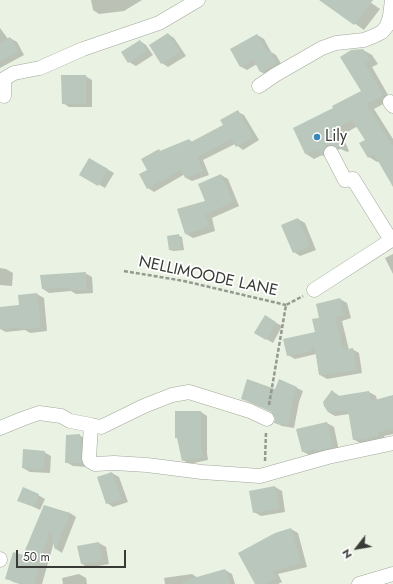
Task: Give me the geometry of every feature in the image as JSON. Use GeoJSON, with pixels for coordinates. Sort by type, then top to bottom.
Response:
{"type":"FeatureCollection","features":[{"type":"Feature","properties":{"kind":"street"},"geometry":{"type":"LineString","coordinates":[[4,96],[4,79],[14,73],[40,68],[83,49],[160,23],[198,0]]}},
{"type":"Feature","properties":{"kind":"street"},"geometry":{"type":"LineString","coordinates":[[259,86],[322,48],[336,43],[364,40],[382,32],[387,26],[392,0]]}},
{"type":"Feature","properties":{"kind":"street"},"geometry":{"type":"LineString","coordinates":[[314,290],[392,239],[353,179],[345,180],[331,153]]}},
{"type":"Feature","properties":{"kind":"street"},"geometry":{"type":"LineString","coordinates":[[0,428],[39,413],[61,416],[70,421],[101,427],[144,406],[172,395],[189,392],[250,411],[267,419]]}},
{"type":"Feature","properties":{"kind":"street"},"geometry":{"type":"LineString","coordinates":[[91,425],[90,461],[95,464],[114,463],[147,465],[209,473],[260,476],[328,457],[393,443]]}},
{"type":"Feature","properties":{"kind":"street"},"geometry":{"type":"LineString","coordinates":[[359,584],[393,574]]}},
{"type":"Feature","properties":{"kind":"path","name":"NELLIMOODE LANE"},"geometry":{"type":"LineString","coordinates":[[124,271],[184,282],[286,306]]}},
{"type":"Feature","properties":{"kind":"path"},"geometry":{"type":"LineString","coordinates":[[266,475],[264,450],[267,419],[286,306],[314,290]]}},
{"type":"Feature","properties":{"kind":"building"},"geometry":{"type":"Polygon","coordinates":[[[319,0],[373,0],[354,25],[319,0]]]}},
{"type":"Feature","properties":{"kind":"building"},"geometry":{"type":"Polygon","coordinates":[[[168,33],[180,52],[161,64],[149,45],[168,33]]]}},
{"type":"Feature","properties":{"kind":"building"},"geometry":{"type":"Polygon","coordinates":[[[257,34],[267,52],[270,50],[277,63],[260,72],[253,59],[240,67],[230,49],[257,34]]]}},
{"type":"Feature","properties":{"kind":"building"},"geometry":{"type":"Polygon","coordinates":[[[10,37],[18,51],[0,61],[0,43],[10,37]]]}},
{"type":"Feature","properties":{"kind":"building"},"geometry":{"type":"Polygon","coordinates":[[[140,40],[147,51],[128,63],[121,52],[140,40]]]}},
{"type":"Feature","properties":{"kind":"building"},"geometry":{"type":"Polygon","coordinates":[[[363,49],[370,59],[364,62],[383,95],[366,104],[393,146],[393,187],[374,154],[368,158],[359,143],[365,140],[352,120],[334,130],[341,146],[337,148],[332,145],[327,145],[324,149],[323,155],[321,156],[318,149],[305,154],[293,128],[333,108],[332,106],[361,91],[340,57],[351,50],[363,49]]]}},
{"type":"Feature","properties":{"kind":"building"},"geometry":{"type":"Polygon","coordinates":[[[61,75],[86,75],[86,104],[62,104],[61,75]]]}},
{"type":"Feature","properties":{"kind":"building"},"geometry":{"type":"Polygon","coordinates":[[[238,110],[253,137],[236,147],[231,139],[197,157],[203,171],[185,178],[181,169],[147,189],[139,174],[147,170],[141,159],[159,149],[160,151],[189,139],[191,142],[223,125],[220,120],[238,110]]]}},
{"type":"Feature","properties":{"kind":"building"},"geometry":{"type":"Polygon","coordinates":[[[89,158],[108,169],[98,186],[79,175],[89,158]]]}},
{"type":"Feature","properties":{"kind":"building"},"geometry":{"type":"Polygon","coordinates":[[[221,174],[233,202],[205,214],[209,227],[185,234],[177,209],[205,201],[198,184],[221,174]]]}},
{"type":"Feature","properties":{"kind":"building"},"geometry":{"type":"Polygon","coordinates":[[[298,218],[310,246],[293,253],[281,225],[298,218]]]}},
{"type":"Feature","properties":{"kind":"building"},"geometry":{"type":"Polygon","coordinates":[[[179,234],[181,249],[169,250],[167,236],[179,234]]]}},
{"type":"Feature","properties":{"kind":"building"},"geometry":{"type":"Polygon","coordinates":[[[86,272],[86,290],[69,290],[69,287],[42,289],[40,275],[86,272]]]}},
{"type":"Feature","properties":{"kind":"building"},"geometry":{"type":"Polygon","coordinates":[[[37,293],[41,328],[22,329],[22,327],[0,329],[0,307],[19,305],[18,295],[37,293]]]}},
{"type":"Feature","properties":{"kind":"building"},"geometry":{"type":"Polygon","coordinates":[[[340,298],[344,315],[335,317],[343,350],[353,348],[356,370],[319,375],[314,343],[311,351],[287,356],[283,339],[315,332],[312,319],[319,318],[316,304],[340,298]]]}},
{"type":"Feature","properties":{"kind":"building"},"geometry":{"type":"Polygon","coordinates":[[[265,315],[276,322],[266,340],[254,333],[265,315]]]}},
{"type":"Feature","properties":{"kind":"building"},"geometry":{"type":"Polygon","coordinates":[[[247,379],[275,389],[279,379],[297,387],[293,398],[288,425],[274,423],[275,418],[271,412],[254,403],[241,399],[247,379]]]}},
{"type":"Feature","properties":{"kind":"building"},"geometry":{"type":"Polygon","coordinates":[[[332,390],[338,396],[369,391],[371,401],[393,395],[393,429],[378,432],[379,436],[353,440],[348,410],[328,412],[324,406],[323,402],[332,390]]]}},
{"type":"Feature","properties":{"kind":"building"},"geometry":{"type":"Polygon","coordinates":[[[175,411],[201,411],[201,449],[203,457],[182,461],[177,438],[175,438],[175,411]]]}},
{"type":"Feature","properties":{"kind":"building"},"geometry":{"type":"Polygon","coordinates":[[[327,422],[333,447],[316,451],[316,449],[302,452],[296,429],[327,422]]]}},
{"type":"Feature","properties":{"kind":"building"},"geometry":{"type":"Polygon","coordinates":[[[80,434],[82,463],[65,463],[66,435],[80,434]]]}},
{"type":"Feature","properties":{"kind":"building"},"geometry":{"type":"Polygon","coordinates":[[[23,449],[45,451],[43,470],[22,468],[23,449]]]}},
{"type":"Feature","properties":{"kind":"building"},"geometry":{"type":"Polygon","coordinates":[[[112,472],[121,499],[106,504],[97,477],[112,472]]]}},
{"type":"Feature","properties":{"kind":"building"},"geometry":{"type":"Polygon","coordinates":[[[275,486],[279,508],[253,513],[249,491],[275,486]]]}},
{"type":"Feature","properties":{"kind":"building"},"geometry":{"type":"Polygon","coordinates":[[[23,487],[39,494],[34,507],[17,501],[23,487]]]}},
{"type":"Feature","properties":{"kind":"building"},"geometry":{"type":"Polygon","coordinates":[[[44,505],[70,513],[55,550],[50,528],[34,584],[24,584],[5,579],[13,552],[23,555],[44,505]]]}},
{"type":"Feature","properties":{"kind":"building"},"geometry":{"type":"Polygon","coordinates":[[[291,528],[301,563],[272,571],[276,578],[264,584],[255,584],[238,553],[275,533],[291,528]]]}},
{"type":"Feature","properties":{"kind":"building"},"geometry":{"type":"Polygon","coordinates":[[[99,542],[102,560],[81,564],[77,546],[99,542]]]}},
{"type":"Feature","properties":{"kind":"building"},"geometry":{"type":"Polygon","coordinates":[[[225,569],[230,584],[184,584],[183,581],[225,569]]]}},
{"type":"Feature","properties":{"kind":"place","name":"Lily"},"geometry":{"type":"Point","coordinates":[317,137]}}]}
